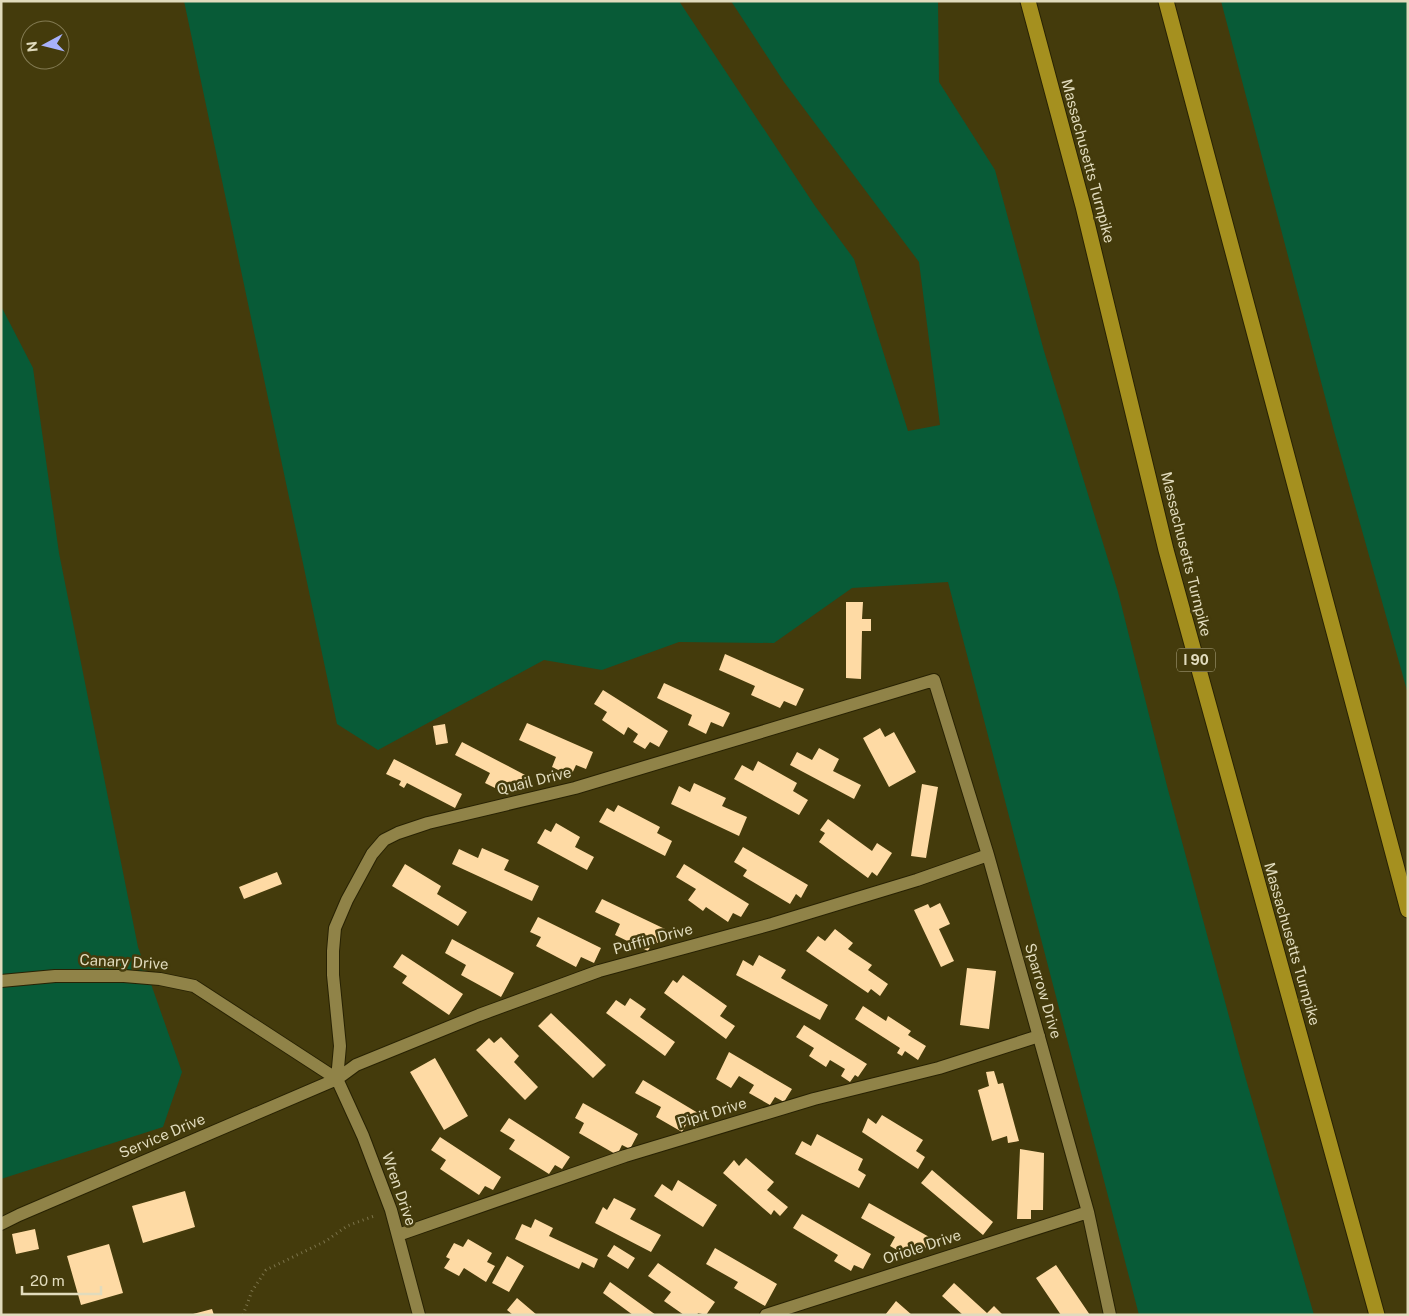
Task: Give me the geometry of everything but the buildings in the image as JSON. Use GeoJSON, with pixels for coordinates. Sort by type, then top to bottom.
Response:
{"type":"FeatureCollection","features":[{"type":"Feature","properties":{"kind":"highway","name":"Massachusetts Turnpike"},"geometry":{"type":"LineString","coordinates":[[1028,1],[1083,206],[1166,550],[1377,1315]]}},
{"type":"Feature","properties":{"kind":"highway"},"geometry":{"type":"LineString","coordinates":[[1166,1],[1408,910]]}},
{"type":"Feature","properties":{"kind":"street","name":"Sparrow Drive"},"geometry":{"type":"LineString","coordinates":[[934,680],[988,855],[1088,1212],[1110,1315]]}},
{"type":"Feature","properties":{"kind":"street","name":"Quail Drive"},"geometry":{"type":"LineString","coordinates":[[337,1079],[340,1046],[333,975],[333,951],[336,928],[347,900],[363,870],[372,854],[384,840],[428,823],[575,788],[934,680]]}},
{"type":"Feature","properties":{"kind":"street","name":"Puffin Drive"},"geometry":{"type":"LineString","coordinates":[[337,1079],[356,1065],[599,971],[772,924],[917,880],[988,855]]}},
{"type":"Feature","properties":{"kind":"street","name":"Canary Drive"},"geometry":{"type":"LineString","coordinates":[[1,981],[55,976],[116,976],[160,979],[194,986],[337,1079]]}},
{"type":"Feature","properties":{"kind":"street","name":"Pipit Drive"},"geometry":{"type":"LineString","coordinates":[[398,1235],[625,1156],[814,1099],[939,1068],[1039,1036]]}},
{"type":"Feature","properties":{"kind":"street","name":"Wren Drive"},"geometry":{"type":"LineString","coordinates":[[337,1079],[363,1136],[391,1210],[419,1315]]}},
{"type":"Feature","properties":{"kind":"street","name":"Service Drive"},"geometry":{"type":"LineString","coordinates":[[1,1224],[337,1079]]}},
{"type":"Feature","properties":{"kind":"street","name":"Oriole Drive"},"geometry":{"type":"LineString","coordinates":[[766,1315],[1088,1212]]}},
{"type":"Feature","properties":{"kind":"path"},"geometry":{"type":"LineString","coordinates":[[242,1315],[252,1291],[266,1270],[326,1241],[348,1226],[391,1210]]}},
{"type":"Feature","properties":{"kind":"green space"},"geometry":{"type":"Polygon","coordinates":[[[184,1],[679,1],[815,206],[854,259],[908,431],[940,425],[919,262],[784,82],[731,1],[938,1],[939,82],[995,170],[1044,351],[1118,592],[1167,786],[1245,1076],[1314,1315],[1139,1315],[948,582],[852,588],[774,643],[679,642],[602,670],[544,660],[378,750],[337,724],[184,1]]]}},
{"type":"Feature","properties":{"kind":"green space"},"geometry":{"type":"Polygon","coordinates":[[[1221,1],[1408,1],[1408,694],[1334,431],[1221,1]]]}},
{"type":"Feature","properties":{"kind":"green space"},"geometry":{"type":"Polygon","coordinates":[[[1,306],[33,368],[59,553],[138,947],[182,1072],[163,1127],[1,1179],[1,306]]]}}]}
